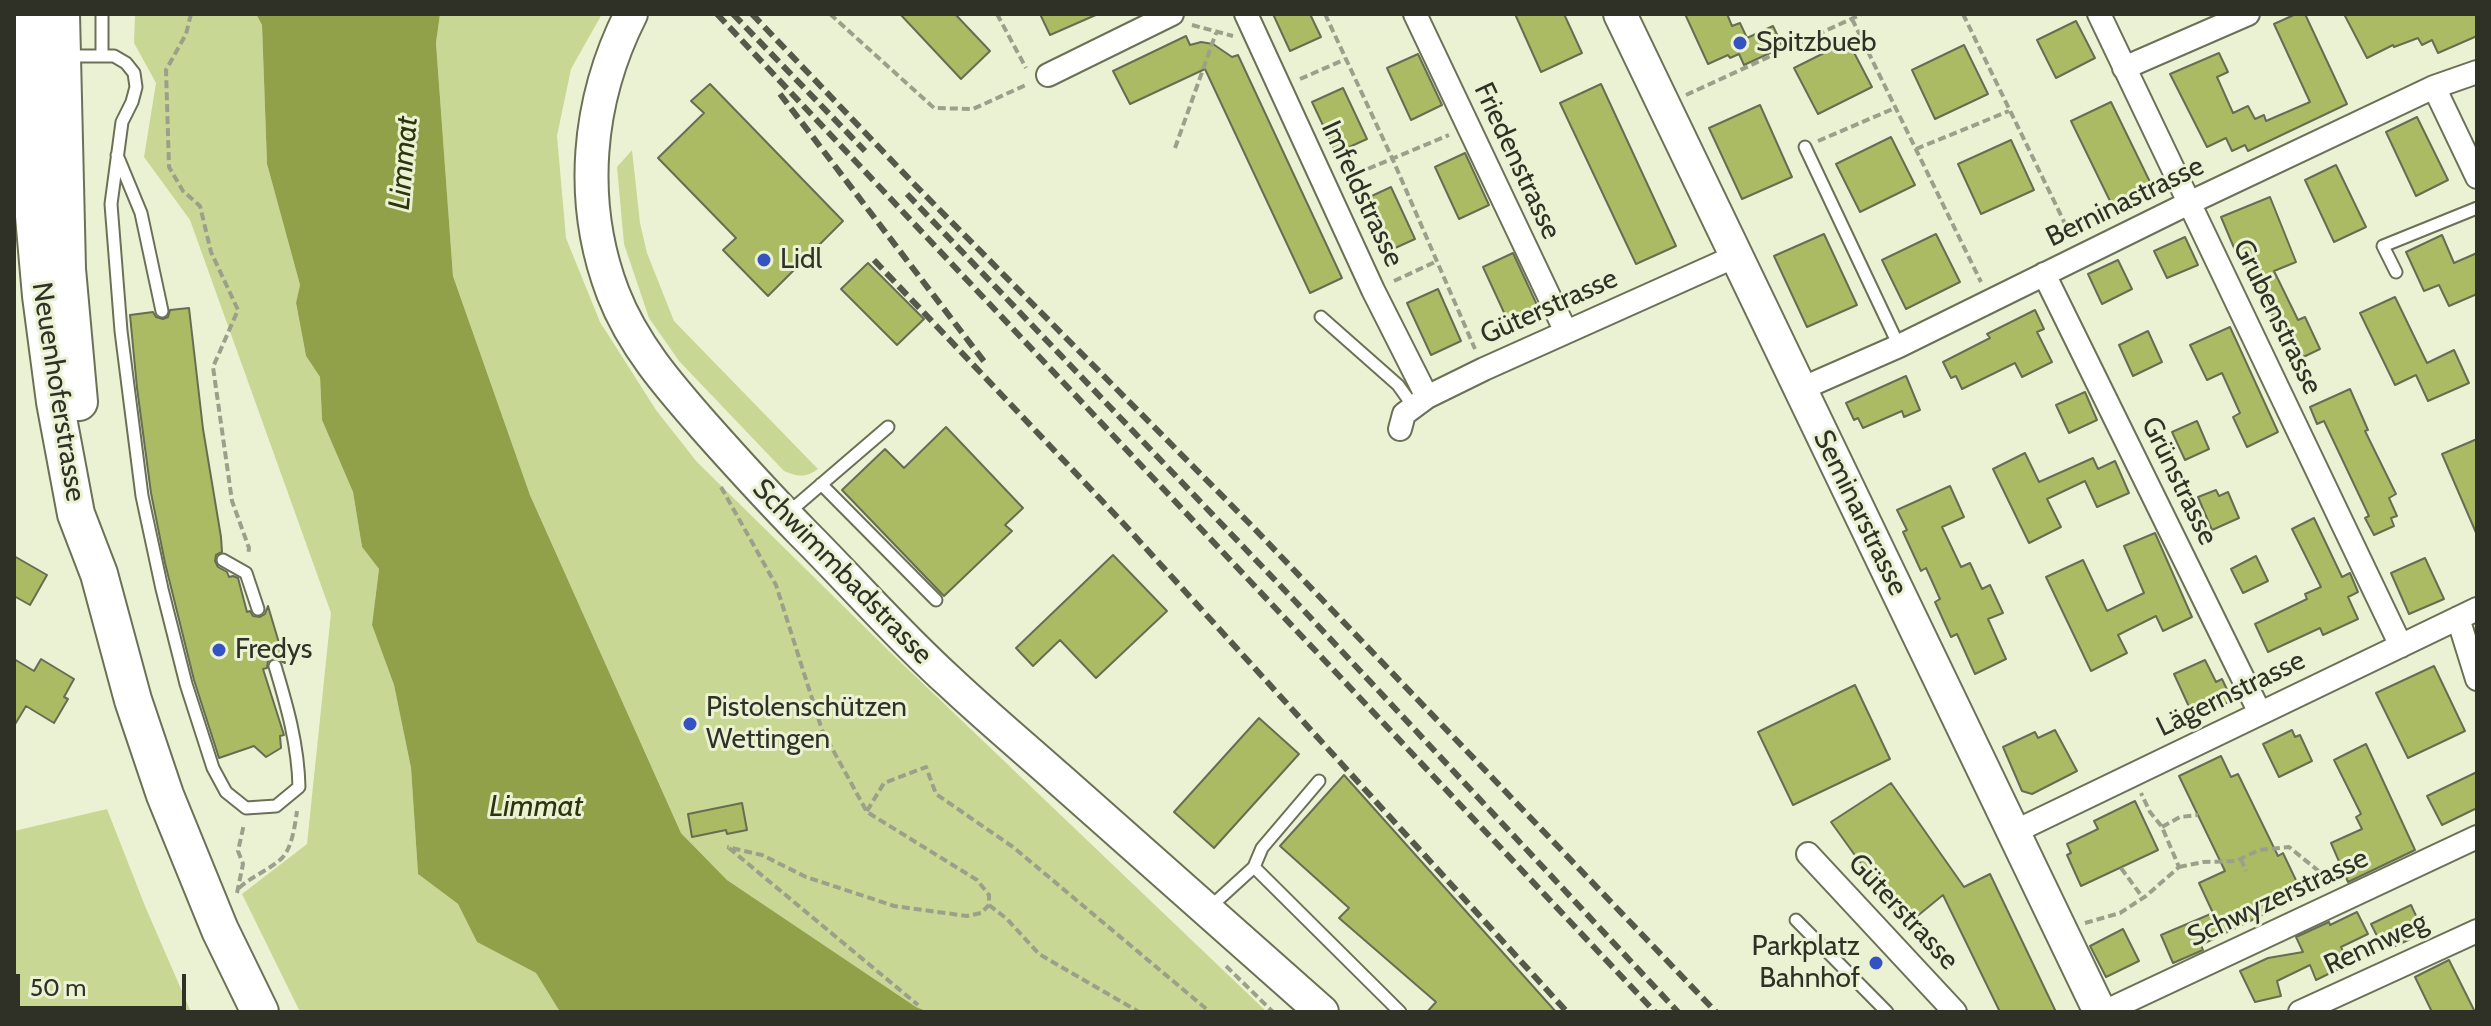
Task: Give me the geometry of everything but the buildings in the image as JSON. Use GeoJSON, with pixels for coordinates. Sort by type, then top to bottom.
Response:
{"type":"FeatureCollection","features":[{"type":"Feature","properties":{"kind":"main road","name":"Neuenhoferstrasse"},"geometry":{"type":"LineString","coordinates":[[26,14],[44,56]]}},
{"type":"Feature","properties":{"kind":"main road","name":"Neuenhoferstrasse"},"geometry":{"type":"LineString","coordinates":[[61,14],[44,56],[33,205],[55,402],[76,514],[99,574],[133,700],[165,795],[220,930],[260,1012]]}},
{"type":"Feature","properties":{"kind":"main road","name":"Schwimmbadstrasse"},"geometry":{"type":"LineString","coordinates":[[631,14],[602,84],[591,165],[593,211],[600,250],[614,294],[635,338],[660,376],[785,515],[948,681],[1322,1012]]}},
{"type":"Feature","properties":{"kind":"main road","name":"Seminarstrasse"},"geometry":{"type":"LineString","coordinates":[[1620,14],[2012,833],[2102,1012]]}},
{"type":"Feature","properties":{"kind":"street","name":"Imfeldstrasse"},"geometry":{"type":"LineString","coordinates":[[1246,14],[1373,290],[1420,402]]}},
{"type":"Feature","properties":{"kind":"street","name":"Friedenstrasse"},"geometry":{"type":"LineString","coordinates":[[1415,14],[1566,332]]}},
{"type":"Feature","properties":{"kind":"street","name":"Grubenstrasse"},"geometry":{"type":"LineString","coordinates":[[2099,14],[2401,646]]}},
{"type":"Feature","properties":{"kind":"street"},"geometry":{"type":"LineString","coordinates":[[2124,68],[2248,14]]}},
{"type":"Feature","properties":{"kind":"street"},"geometry":{"type":"LineString","coordinates":[[1041,78],[1169,15]]}},
{"type":"Feature","properties":{"kind":"street","name":"Berninastrasse"},"geometry":{"type":"LineString","coordinates":[[1801,389],[1899,346],[2434,87],[2477,72]]}},
{"type":"Feature","properties":{"kind":"street"},"geometry":{"type":"LineString","coordinates":[[2434,87],[2477,177]]}},
{"type":"Feature","properties":{"kind":"street","name":"Güterstrasse"},"geometry":{"type":"LineString","coordinates":[[1420,402],[1484,369],[1736,256]]}},
{"type":"Feature","properties":{"kind":"street","name":"Grünstrasse"},"geometry":{"type":"LineString","coordinates":[[2044,274],[2260,713]]}},
{"type":"Feature","properties":{"kind":"street"},"geometry":{"type":"LineString","coordinates":[[1400,429],[1404,414],[1420,402]]}},
{"type":"Feature","properties":{"kind":"street"},"geometry":{"type":"LineString","coordinates":[[2467,614],[2477,679]]}},
{"type":"Feature","properties":{"kind":"street","name":"Lägernstrasse"},"geometry":{"type":"LineString","coordinates":[[2012,833],[2467,614]]}},
{"type":"Feature","properties":{"kind":"street","name":"Schwyzerstrasse"},"geometry":{"type":"LineString","coordinates":[[2102,1012],[2477,837]]}},
{"type":"Feature","properties":{"kind":"street","name":"Güterstrasse"},"geometry":{"type":"LineString","coordinates":[[1808,854],[1955,1012]]}},
{"type":"Feature","properties":{"kind":"street","name":"Rennweg"},"geometry":{"type":"LineString","coordinates":[[2300,1012],[2477,931]]}},
{"type":"Feature","properties":{"kind":"lane"},"geometry":{"type":"LineString","coordinates":[[102,14],[102,55]]}},
{"type":"Feature","properties":{"kind":"lane"},"geometry":{"type":"LineString","coordinates":[[44,56],[114,56],[126,63],[134,73],[136,87],[122,122],[111,204],[121,331],[142,496],[186,684],[213,768],[226,792],[246,808],[276,806],[299,787],[292,724],[275,666]]}},
{"type":"Feature","properties":{"kind":"lane"},"geometry":{"type":"LineString","coordinates":[[1805,147],[1899,346]]}},
{"type":"Feature","properties":{"kind":"lane"},"geometry":{"type":"LineString","coordinates":[[117,154],[141,213],[162,311]]}},
{"type":"Feature","properties":{"kind":"lane"},"geometry":{"type":"LineString","coordinates":[[2396,272],[2383,246],[2477,208]]}},
{"type":"Feature","properties":{"kind":"lane"},"geometry":{"type":"LineString","coordinates":[[1321,317],[1420,402]]}},
{"type":"Feature","properties":{"kind":"lane"},"geometry":{"type":"LineString","coordinates":[[785,515],[888,427]]}},
{"type":"Feature","properties":{"kind":"lane"},"geometry":{"type":"LineString","coordinates":[[821,484],[936,600]]}},
{"type":"Feature","properties":{"kind":"lane"},"geometry":{"type":"LineString","coordinates":[[223,560],[246,573],[258,609]]}},
{"type":"Feature","properties":{"kind":"lane"},"geometry":{"type":"LineString","coordinates":[[1206,910],[1254,867],[1262,848],[1319,781]]}},
{"type":"Feature","properties":{"kind":"lane"},"geometry":{"type":"LineString","coordinates":[[1254,867],[1400,1012]]}},
{"type":"Feature","properties":{"kind":"lane"},"geometry":{"type":"LineString","coordinates":[[1796,920],[1887,1012]]}},
{"type":"Feature","properties":{"kind":"path"},"geometry":{"type":"LineString","coordinates":[[191,14],[186,34],[166,70],[169,167],[183,191],[200,206],[211,252],[238,310],[213,367],[232,501],[249,548],[246,573]]}},
{"type":"Feature","properties":{"kind":"path"},"geometry":{"type":"LineString","coordinates":[[830,14],[934,108],[973,109],[1041,78],[997,14]]}},
{"type":"Feature","properties":{"kind":"path"},"geometry":{"type":"LineString","coordinates":[[1325,14],[1484,369]]}},
{"type":"Feature","properties":{"kind":"path"},"geometry":{"type":"LineString","coordinates":[[1680,98],[1862,14]]}},
{"type":"Feature","properties":{"kind":"path"},"geometry":{"type":"LineString","coordinates":[[1963,14],[2076,245]]}},
{"type":"Feature","properties":{"kind":"path"},"geometry":{"type":"LineString","coordinates":[[1169,15],[1216,33],[1258,41]]}},
{"type":"Feature","properties":{"kind":"path"},"geometry":{"type":"LineString","coordinates":[[1852,19],[1984,288]]}},
{"type":"Feature","properties":{"kind":"path"},"geometry":{"type":"LineString","coordinates":[[1175,148],[1216,33]]}},
{"type":"Feature","properties":{"kind":"path"},"geometry":{"type":"LineString","coordinates":[[1280,87],[1346,59]]}},
{"type":"Feature","properties":{"kind":"path"},"geometry":{"type":"LineString","coordinates":[[1805,147],[1895,108]]}},
{"type":"Feature","properties":{"kind":"path"},"geometry":{"type":"LineString","coordinates":[[1916,149],[2009,111]]}},
{"type":"Feature","properties":{"kind":"path"},"geometry":{"type":"LineString","coordinates":[[1325,187],[1467,126]]}},
{"type":"Feature","properties":{"kind":"path"},"geometry":{"type":"LineString","coordinates":[[1373,290],[1437,261]]}},
{"type":"Feature","properties":{"kind":"path"},"geometry":{"type":"LineString","coordinates":[[727,452],[713,466],[720,486],[776,585],[822,730],[867,812],[977,880],[989,895],[989,905],[981,913],[967,916],[894,906],[806,877],[762,855],[727,847],[918,1005]]}},
{"type":"Feature","properties":{"kind":"path"},"geometry":{"type":"LineString","coordinates":[[867,812],[884,783],[926,767],[936,794],[1013,847],[1210,1012]]}},
{"type":"Feature","properties":{"kind":"path"},"geometry":{"type":"LineString","coordinates":[[2132,774],[2150,812],[2162,827],[2179,867]]}},
{"type":"Feature","properties":{"kind":"path"},"geometry":{"type":"LineString","coordinates":[[246,808],[238,851],[243,864],[237,890],[283,858],[295,826],[299,787]]}},
{"type":"Feature","properties":{"kind":"path"},"geometry":{"type":"LineString","coordinates":[[2162,827],[2180,817],[2198,815]]}},
{"type":"Feature","properties":{"kind":"path"},"geometry":{"type":"LineString","coordinates":[[2075,926],[2120,913],[2179,867],[2241,859],[2259,850],[2289,847],[2326,877],[2338,902]]}},
{"type":"Feature","properties":{"kind":"path"},"geometry":{"type":"LineString","coordinates":[[2241,859],[2246,871]]}},
{"type":"Feature","properties":{"kind":"path"},"geometry":{"type":"LineString","coordinates":[[2121,868],[2143,898]]}},
{"type":"Feature","properties":{"kind":"path"},"geometry":{"type":"LineString","coordinates":[[989,905],[1007,919],[1039,954],[1139,1012]]}},
{"type":"Feature","properties":{"kind":"shaded area"},"geometry":{"type":"Polygon","coordinates":[[[135,14],[256,14],[262,25],[267,164],[300,285],[296,304],[306,356],[320,377],[322,420],[353,492],[362,547],[379,569],[372,625],[394,685],[411,768],[418,874],[458,904],[477,942],[536,973],[560,1012],[300,1012],[242,894],[307,844],[331,613],[190,220],[144,157],[156,83],[134,43],[135,14]]]}},
{"type":"Feature","properties":{"kind":"shaded area"},"geometry":{"type":"Polygon","coordinates":[[[440,14],[602,14],[571,69],[557,136],[566,238],[600,322],[656,410],[697,462],[890,652],[1267,1012],[929,1012],[916,1007],[727,880],[681,833],[530,495],[453,276],[436,43],[440,14]]]}},
{"type":"Feature","properties":{"kind":"shaded area"},"geometry":{"type":"Polygon","coordinates":[[[632,150],[640,223],[647,253],[674,321],[818,469],[813,472],[802,476],[784,471],[679,361],[649,318],[624,244],[617,167],[632,150]]]}},
{"type":"Feature","properties":{"kind":"shaded area"},"geometry":{"type":"Polygon","coordinates":[[[107,809],[191,1012],[14,1012],[14,831],[107,809]]]}},
{"type":"Feature","properties":{"kind":"water","name":"Limmat"},"geometry":{"type":"Polygon","coordinates":[[[256,14],[440,14],[436,43],[453,276],[530,495],[681,833],[727,880],[916,1007],[929,1012],[560,1012],[536,973],[477,942],[458,904],[418,874],[411,768],[394,685],[372,625],[379,569],[362,547],[353,492],[322,420],[320,377],[306,356],[296,303],[300,285],[267,164],[262,25],[256,14]]]}},
{"type":"Feature","properties":{"kind":"railway"},"geometry":{"type":"LineString","coordinates":[[717,14],[1655,1012]]}},
{"type":"Feature","properties":{"kind":"railway"},"geometry":{"type":"LineString","coordinates":[[733,14],[865,151]]}},
{"type":"Feature","properties":{"kind":"railway"},"geometry":{"type":"LineString","coordinates":[[752,14],[915,185],[1250,524],[1716,1012]]}},
{"type":"Feature","properties":{"kind":"railway"},"geometry":{"type":"LineString","coordinates":[[780,94],[986,364]]}},
{"type":"Feature","properties":{"kind":"railway"},"geometry":{"type":"LineString","coordinates":[[907,194],[1294,600],[1678,1012]]}},
{"type":"Feature","properties":{"kind":"railway"},"geometry":{"type":"LineString","coordinates":[[874,260],[1122,522],[1567,1012]]}},
{"type":"Feature","properties":{"kind":"place","name":"Spitzbueb"},"geometry":{"type":"Point","coordinates":[1740,43]}},
{"type":"Feature","properties":{"kind":"place","name":"Lidl"},"geometry":{"type":"Point","coordinates":[764,260]}},
{"type":"Feature","properties":{"kind":"place","name":"Fredys"},"geometry":{"type":"Point","coordinates":[219,650]}},
{"type":"Feature","properties":{"kind":"place","name":"Pistolenschützen Wettingen"},"geometry":{"type":"Point","coordinates":[690,724]}},
{"type":"Feature","properties":{"kind":"place","name":"Parkplatz Bahnhof"},"geometry":{"type":"Point","coordinates":[1876,963]}}]}
